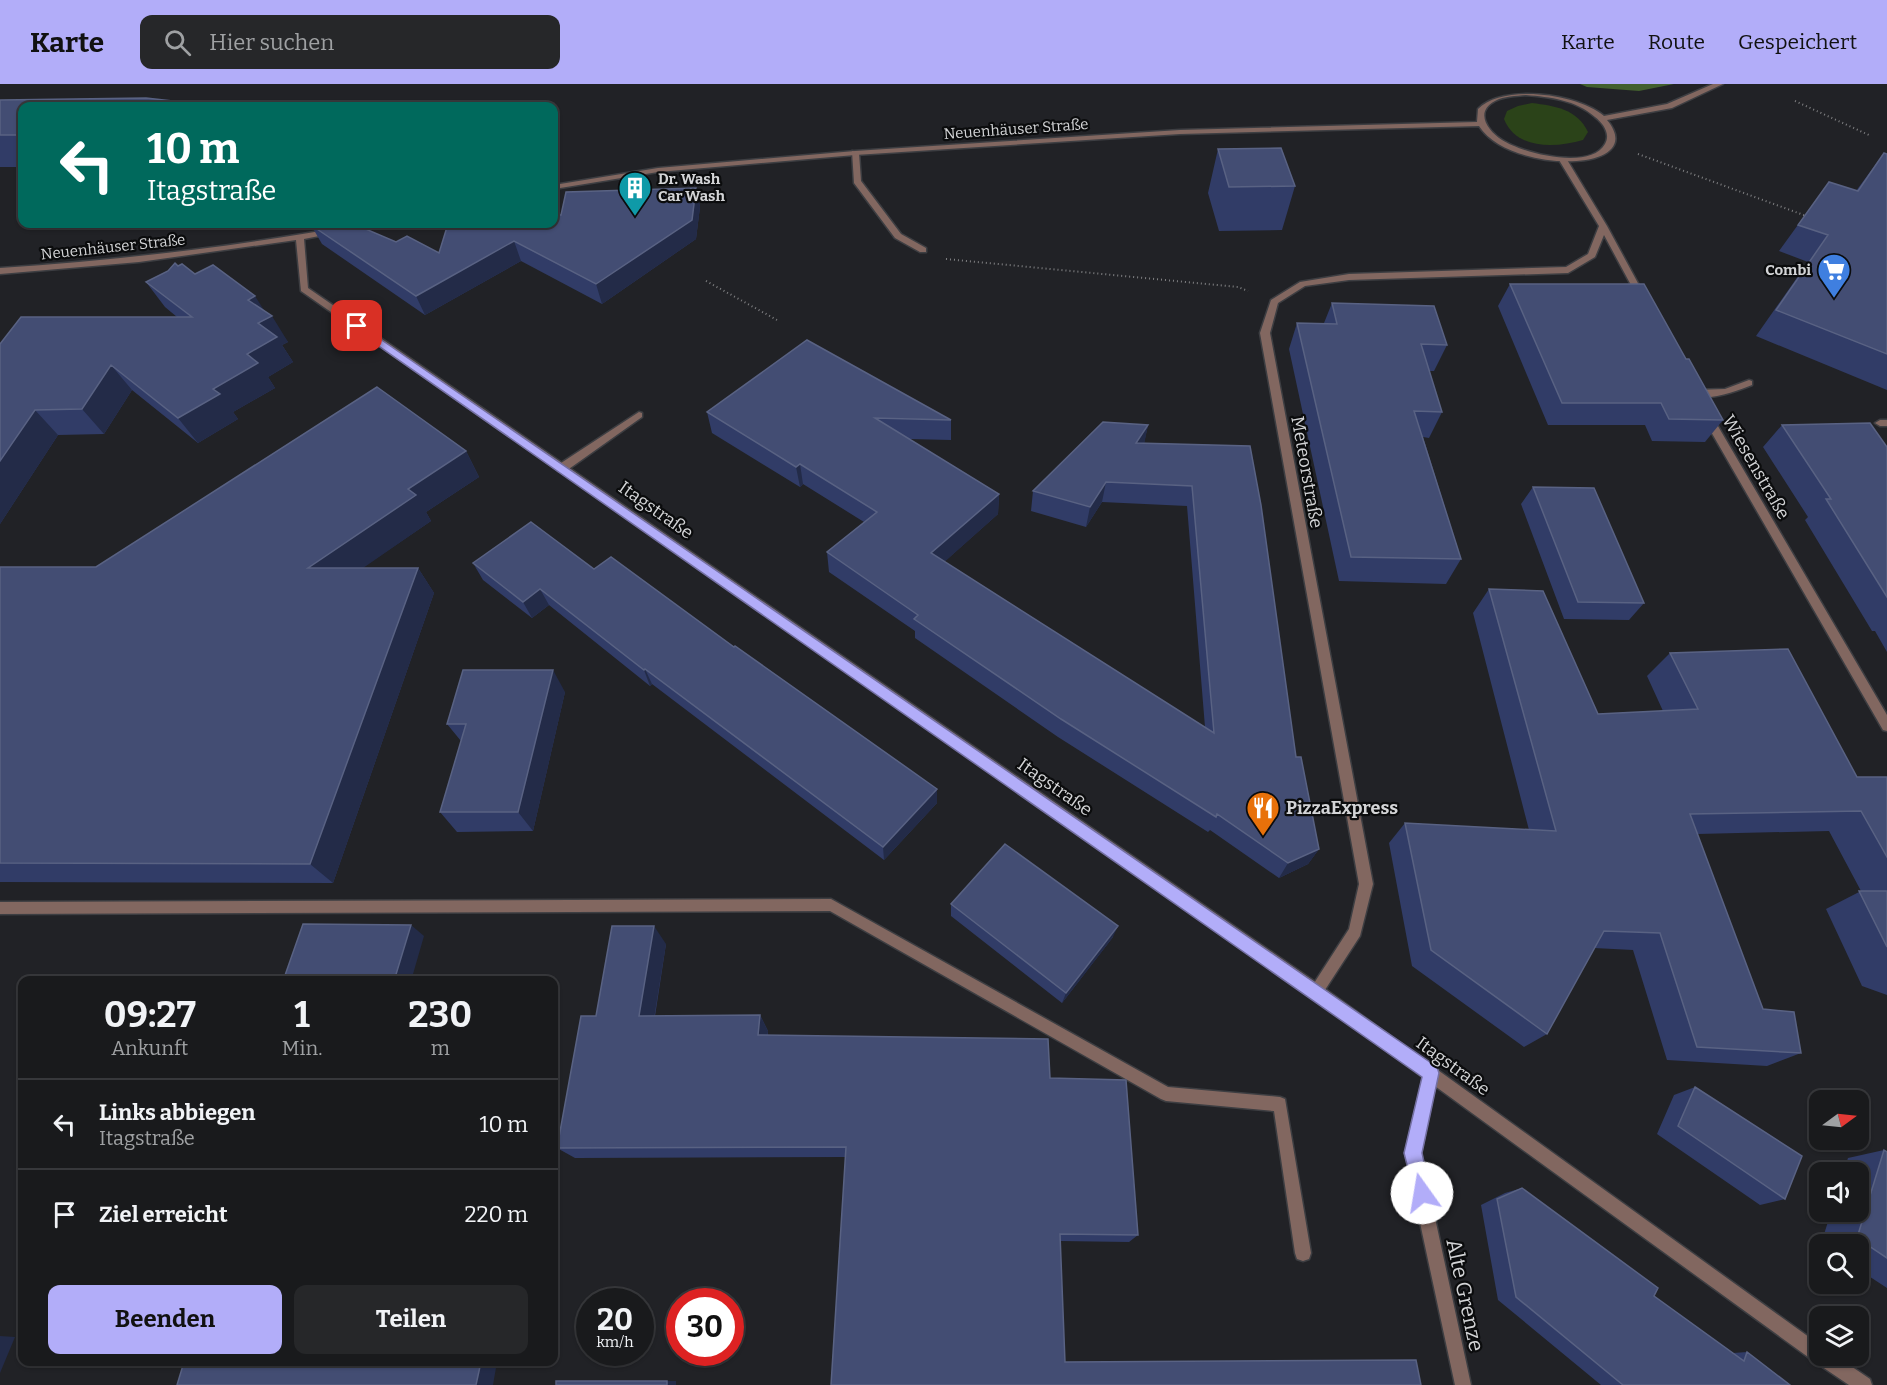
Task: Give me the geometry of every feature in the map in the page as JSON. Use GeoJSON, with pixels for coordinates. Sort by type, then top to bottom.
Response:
{"type":"FeatureCollection","features":[{"type":"Feature","properties":{"kind":"street"},"geometry":{"type":"LineString","coordinates":[[1521,84],[1526,93]]}},
{"type":"Feature","properties":{"kind":"street"},"geometry":{"type":"LineString","coordinates":[[1602,119],[1669,106],[1719,84]]}},
{"type":"Feature","properties":{"kind":"street"},"geometry":{"type":"LineString","coordinates":[[1526,93],[1548,94],[1569,100],[1588,108],[1602,119],[1610,129],[1611,139],[1607,148],[1589,157],[1563,160],[1521,152],[1503,144],[1489,134],[1482,123],[1480,114],[1485,105],[1494,98],[1526,93]]}},
{"type":"Feature","properties":{"kind":"street","name":"Neuenhäuser Straße"},"geometry":{"type":"LineString","coordinates":[[558,186],[658,170],[855,153],[1180,132],[1482,123]]}},
{"type":"Feature","properties":{"kind":"street"},"geometry":{"type":"LineString","coordinates":[[855,153],[857,181],[898,236],[923,250]]}},
{"type":"Feature","properties":{"kind":"street"},"geometry":{"type":"LineString","coordinates":[[1563,160],[1647,306]]}},
{"type":"Feature","properties":{"kind":"street"},"geometry":{"type":"LineString","coordinates":[[1274,302],[1303,284],[1349,277],[1568,270],[1592,255],[1603,226]]}},
{"type":"Feature","properties":{"kind":"street","name":"Neuenhäuser Straße"},"geometry":{"type":"LineString","coordinates":[[0,271],[104,264],[300,238],[350,228]]}},
{"type":"Feature","properties":{"kind":"street","name":"Itagstraße"},"geometry":{"type":"LineString","coordinates":[[300,238],[304,289],[1316,991],[1809,1347]]}},
{"type":"Feature","properties":{"kind":"street","name":"Meteorstraße"},"geometry":{"type":"LineString","coordinates":[[1274,302],[1265,333],[1366,884],[1355,931],[1316,991]]}},
{"type":"Feature","properties":{"kind":"street","name":"Wiesenstraße"},"geometry":{"type":"LineString","coordinates":[[1749,383],[1726,392],[1691,388],[1887,726]]}},
{"type":"Feature","properties":{"kind":"street"},"geometry":{"type":"LineString","coordinates":[[562,468],[639,415]]}},
{"type":"Feature","properties":{"kind":"street"},"geometry":{"type":"LineString","coordinates":[[0,908],[831,905],[1166,1094],[1280,1104],[1303,1253]]}},
{"type":"Feature","properties":{"kind":"street","name":"Alte Grenze"},"geometry":{"type":"LineString","coordinates":[[1431,1073],[1413,1153],[1463,1385]]}},
{"type":"Feature","properties":{"kind":"street","name":"Itagstraße"},"geometry":{"type":"LineString","coordinates":[[1836,1366],[1864,1385]]}},
{"type":"Feature","properties":{"kind":"path"},"geometry":{"type":"LineString","coordinates":[[1795,101],[1871,136]]}},
{"type":"Feature","properties":{"kind":"path"},"geometry":{"type":"LineString","coordinates":[[1638,154],[1814,219]]}},
{"type":"Feature","properties":{"kind":"path"},"geometry":{"type":"LineString","coordinates":[[923,250],[949,260],[1238,287],[1274,302]]}},
{"type":"Feature","properties":{"kind":"path"},"geometry":{"type":"LineString","coordinates":[[706,281],[777,320]]}},
{"type":"Feature","properties":{"kind":"green space"},"geometry":{"type":"Polygon","coordinates":[[[1580,84],[1674,84],[1639,91],[1587,87],[1580,84]]]}},
{"type":"Feature","properties":{"kind":"green space"},"geometry":{"type":"Polygon","coordinates":[[[1532,103],[1557,107],[1572,114],[1578,118],[1588,132],[1583,140],[1572,143],[1549,145],[1527,141],[1510,129],[1504,119],[1507,111],[1532,103]]]}},
{"type":"Feature","properties":{"kind":"building"},"geometry":{"type":"Polygon","coordinates":[[[146,98],[182,102],[18,102],[18,135],[0,135],[0,100],[146,98]]]}},
{"type":"Feature","properties":{"kind":"building"},"geometry":{"type":"Polygon","coordinates":[[[1281,148],[1295,186],[1229,187],[1218,149],[1281,148]]]}},
{"type":"Feature","properties":{"kind":"building","name":"Combi"},"geometry":{"type":"Polygon","coordinates":[[[1884,153],[1887,154],[1887,354],[1776,310],[1828,235],[1798,225],[1829,182],[1858,191],[1884,153]]]}},
{"type":"Feature","properties":{"kind":"building"},"geometry":{"type":"Polygon","coordinates":[[[696,188],[692,220],[596,284],[514,241],[416,296],[315,228],[363,228],[396,242],[407,236],[439,253],[447,228],[558,228],[558,215],[561,215],[566,192],[696,188]]]}},
{"type":"Feature","properties":{"kind":"building"},"geometry":{"type":"Polygon","coordinates":[[[175,263],[178,266],[182,264],[195,274],[213,265],[255,296],[248,300],[272,316],[258,323],[277,337],[247,354],[258,363],[213,389],[220,394],[178,418],[111,365],[82,409],[35,410],[0,461],[0,344],[21,317],[192,317],[146,282],[168,271],[175,263]]]}},
{"type":"Feature","properties":{"kind":"building"},"geometry":{"type":"Polygon","coordinates":[[[1510,284],[1644,284],[1723,420],[1669,419],[1661,403],[1562,403],[1510,284]]]}},
{"type":"Feature","properties":{"kind":"building"},"geometry":{"type":"Polygon","coordinates":[[[1332,303],[1434,306],[1447,345],[1421,344],[1442,412],[1414,411],[1461,559],[1351,557],[1297,323],[1337,324],[1332,303]]]}},
{"type":"Feature","properties":{"kind":"building"},"geometry":{"type":"Polygon","coordinates":[[[807,340],[951,420],[875,418],[999,494],[931,553],[1214,733],[1192,486],[1106,482],[1090,507],[1033,491],[1103,422],[1148,425],[1136,443],[1250,446],[1261,505],[1296,757],[1301,757],[1319,849],[1288,863],[1217,814],[1216,817],[1061,719],[914,619],[918,615],[827,552],[877,512],[800,464],[796,467],[707,412],[807,340]]]}},
{"type":"Feature","properties":{"kind":"building"},"geometry":{"type":"Polygon","coordinates":[[[377,387],[466,451],[408,489],[416,495],[308,568],[418,568],[310,864],[0,863],[0,567],[96,567],[377,387]]]}},
{"type":"Feature","properties":{"kind":"building"},"geometry":{"type":"Polygon","coordinates":[[[1870,423],[1887,447],[1887,597],[1826,499],[1831,499],[1782,425],[1870,423]]]}},
{"type":"Feature","properties":{"kind":"building"},"geometry":{"type":"Polygon","coordinates":[[[1533,487],[1594,488],[1644,603],[1578,602],[1533,487]]]}},
{"type":"Feature","properties":{"kind":"building"},"geometry":{"type":"Polygon","coordinates":[[[531,522],[594,569],[611,557],[734,647],[937,789],[883,847],[644,670],[540,589],[523,602],[473,563],[531,522]]]}},
{"type":"Feature","properties":{"kind":"building"},"geometry":{"type":"Polygon","coordinates":[[[1489,589],[1543,591],[1598,714],[1698,709],[1670,653],[1788,649],[1857,777],[1887,777],[1887,857],[1861,811],[1690,814],[1763,1009],[1794,1012],[1801,1053],[1697,1047],[1660,933],[1604,931],[1547,1034],[1431,950],[1405,823],[1556,831],[1489,589]]]}},
{"type":"Feature","properties":{"kind":"building"},"geometry":{"type":"Polygon","coordinates":[[[463,670],[553,670],[518,812],[440,812],[466,724],[447,724],[463,670]]]}},
{"type":"Feature","properties":{"kind":"building"},"geometry":{"type":"Polygon","coordinates":[[[1005,844],[1118,926],[1066,993],[951,904],[1005,844]]]}},
{"type":"Feature","properties":{"kind":"building"},"geometry":{"type":"Polygon","coordinates":[[[1859,891],[1887,891],[1887,947],[1859,891]]]}},
{"type":"Feature","properties":{"kind":"building"},"geometry":{"type":"Polygon","coordinates":[[[303,924],[411,925],[396,976],[285,976],[303,924]]]}},
{"type":"Feature","properties":{"kind":"building"},"geometry":{"type":"Polygon","coordinates":[[[612,926],[654,926],[639,1016],[760,1015],[758,1035],[1048,1039],[1050,1078],[1126,1080],[1138,1235],[1060,1234],[1065,1362],[1416,1360],[1421,1385],[831,1385],[846,1147],[558,1148],[581,1016],[596,1016],[612,926]]]}},
{"type":"Feature","properties":{"kind":"building"},"geometry":{"type":"Polygon","coordinates":[[[1695,1087],[1802,1156],[1785,1199],[1678,1126],[1695,1087]]]}},
{"type":"Feature","properties":{"kind":"building"},"geometry":{"type":"Polygon","coordinates":[[[1884,1150],[1887,1152],[1887,1258],[1869,1246],[1869,1234],[1858,1234],[1862,1222],[1869,1222],[1869,1199],[1884,1150]]]}},
{"type":"Feature","properties":{"kind":"building"},"geometry":{"type":"Polygon","coordinates":[[[1522,1188],[1658,1288],[1654,1296],[1744,1361],[1747,1352],[1790,1385],[1623,1385],[1516,1297],[1497,1199],[1522,1188]]]}},
{"type":"Feature","properties":{"kind":"building"},"geometry":{"type":"Polygon","coordinates":[[[183,1366],[480,1366],[476,1385],[177,1385],[183,1366]]]}},
{"type":"Feature","properties":{"kind":"building"},"geometry":{"type":"Polygon","coordinates":[[[556,1381],[667,1381],[667,1385],[556,1385],[556,1381]]]}},
{"type":"Feature","properties":{"kind":"place","name":"Dr. Wash Car Wash"},"geometry":{"type":"Point","coordinates":[635,217]}},
{"type":"Feature","properties":{"kind":"place","name":"Combi"},"geometry":{"type":"Point","coordinates":[1834,299]}},
{"type":"Feature","properties":{"kind":"place","name":"PizzaExpress"},"geometry":{"type":"Point","coordinates":[1263,837]}},
{"type":"Feature","properties":{"kind":"route"},"geometry":{"type":"LineString","coordinates":[[357,326],[1431,1073],[1413,1153],[1422,1193]]}}]}
